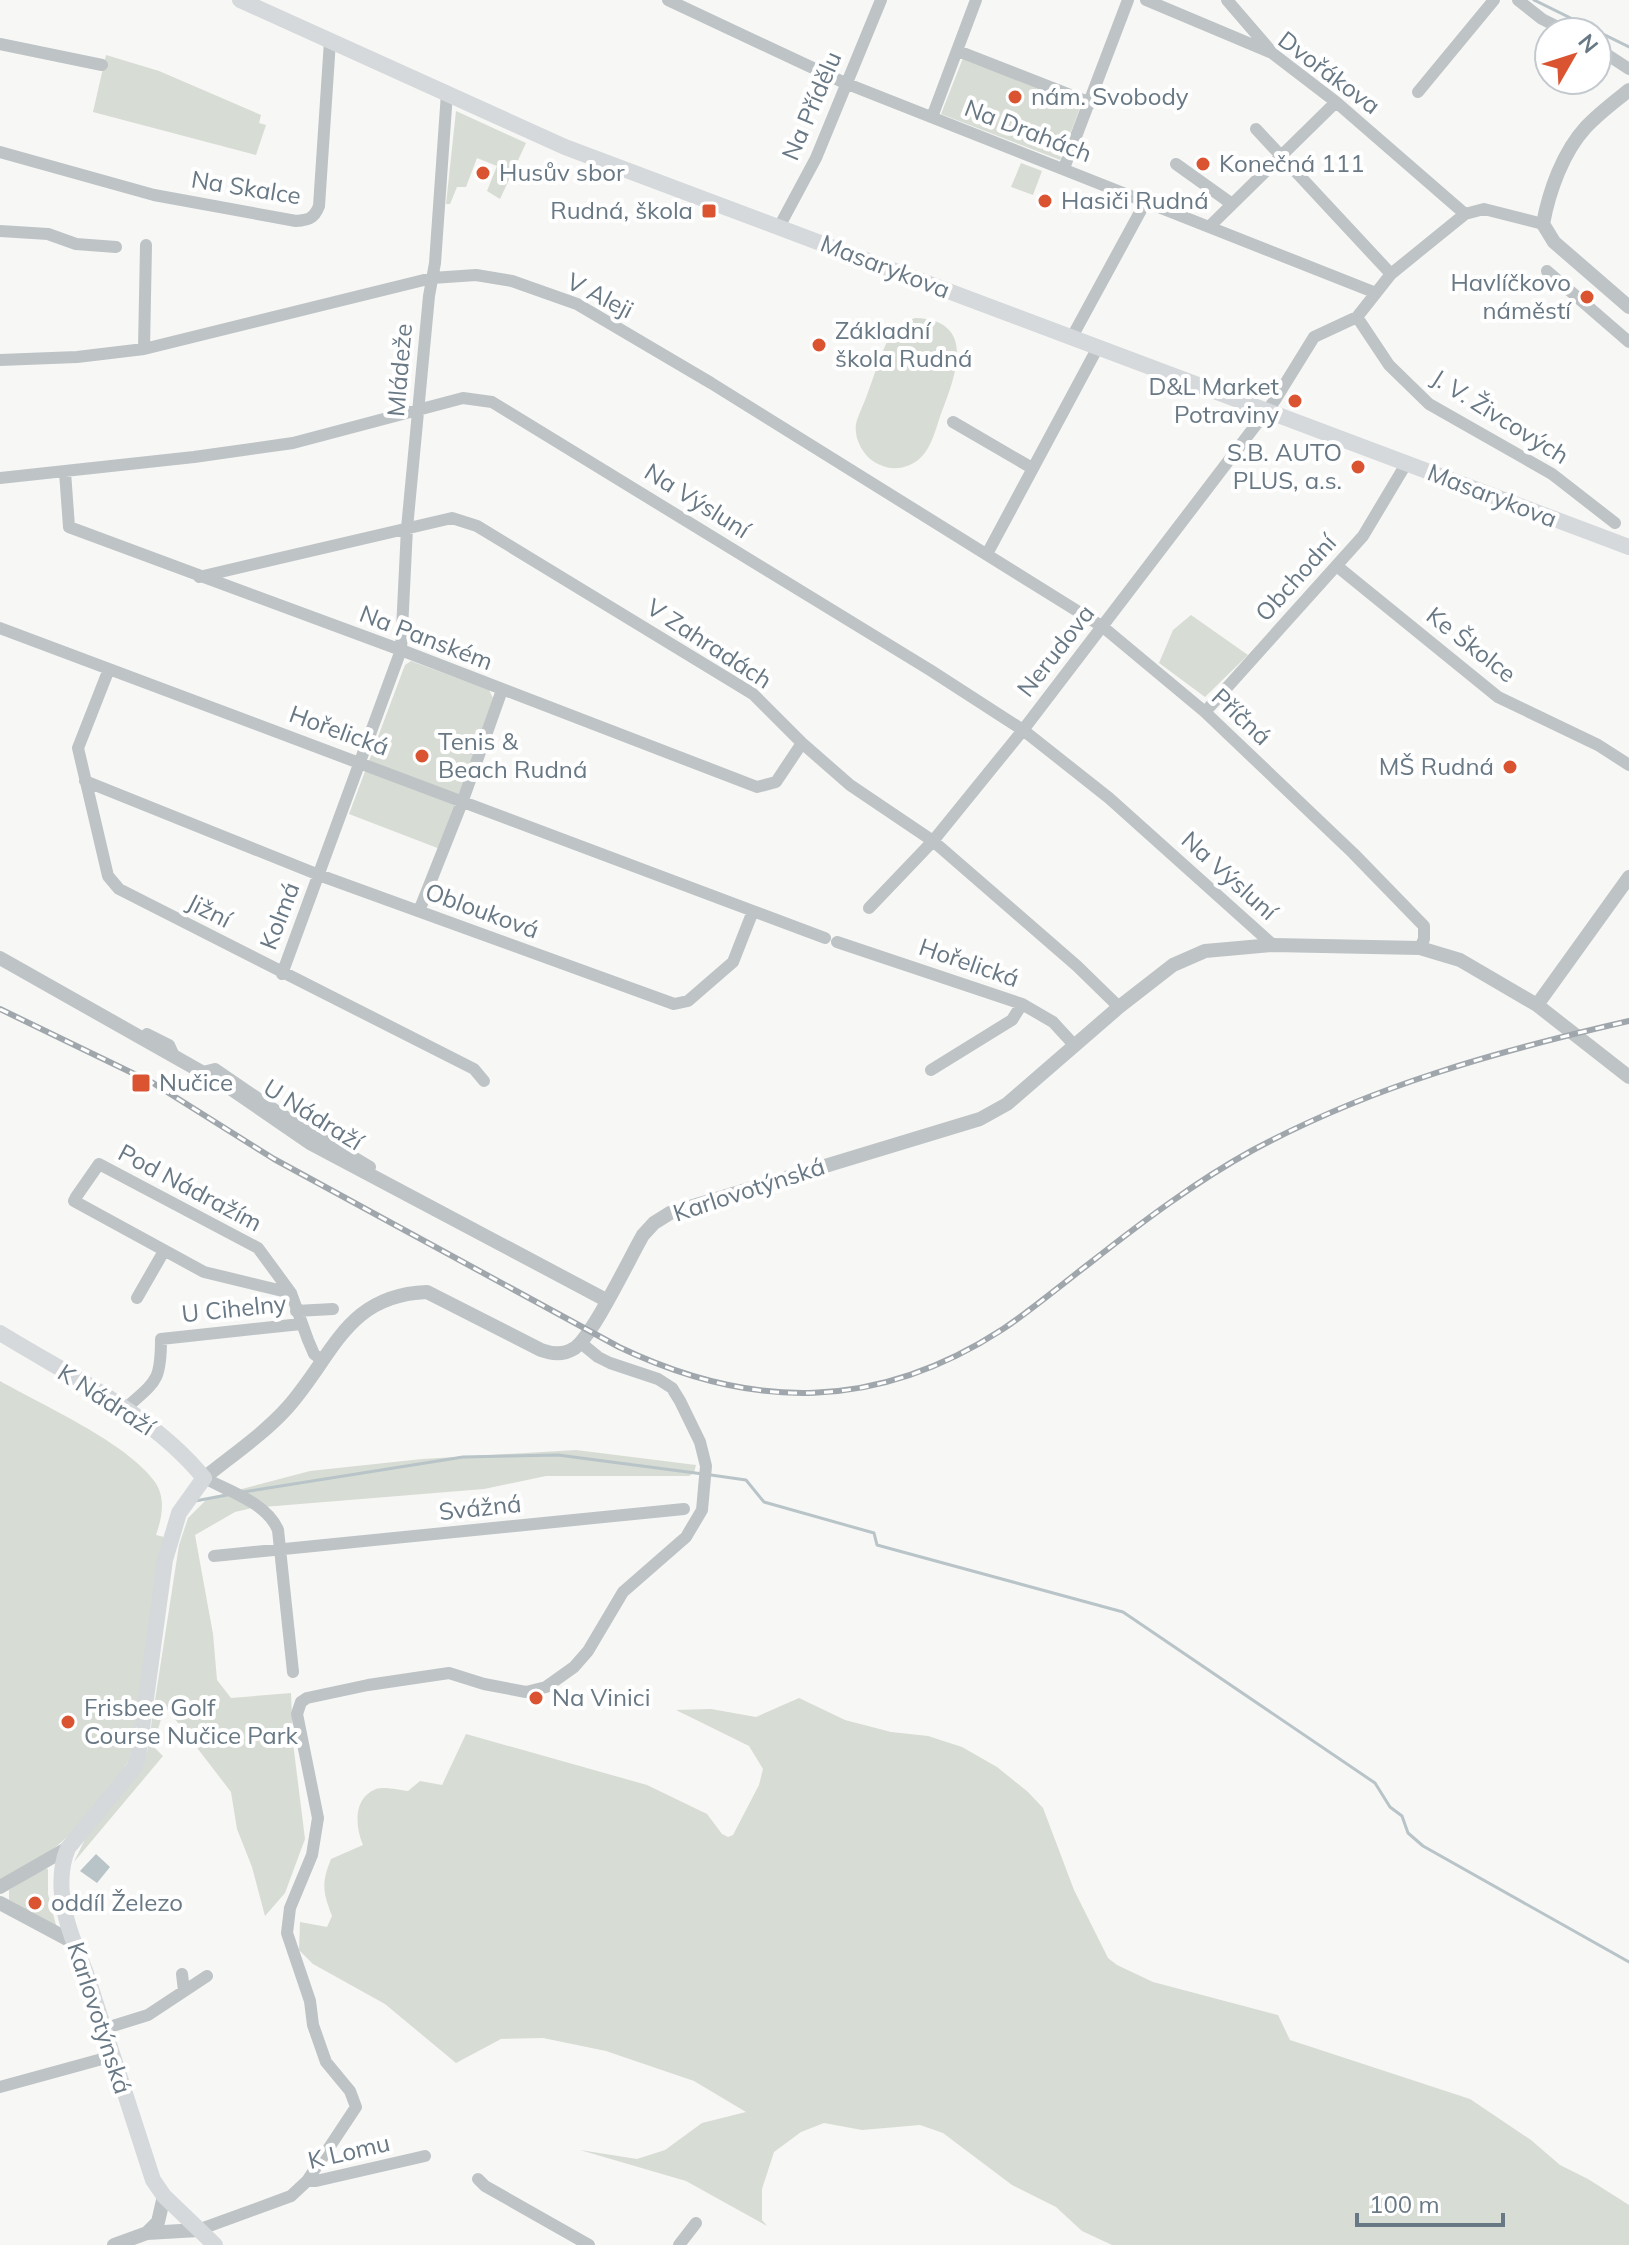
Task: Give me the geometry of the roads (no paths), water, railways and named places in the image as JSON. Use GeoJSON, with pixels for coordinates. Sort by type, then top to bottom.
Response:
{"type":"FeatureCollection","features":[{"type":"Feature","properties":{"kind":"main road","name":"Masarykova"},"geometry":{"type":"LineString","coordinates":[[240,0],[565,147],[1629,547]]}},
{"type":"Feature","properties":{"kind":"main road","name":"K Nádraží"},"geometry":{"type":"LineString","coordinates":[[0,1333],[125,1409],[174,1446],[204,1478]]}},
{"type":"Feature","properties":{"kind":"main road","name":"Karlovotýnská"},"geometry":{"type":"LineString","coordinates":[[204,1478],[179,1513],[165,1560],[138,1757],[134,1768],[68,1848],[60,1880],[73,1942],[86,1973],[153,2180],[164,2196],[215,2245]]}},
{"type":"Feature","properties":{"kind":"street","name":"Na Drahách"},"geometry":{"type":"LineString","coordinates":[[668,0],[845,83],[1376,293]]}},
{"type":"Feature","properties":{"kind":"street","name":"Na Přídělu"},"geometry":{"type":"LineString","coordinates":[[779,227],[816,158],[881,0]]}},
{"type":"Feature","properties":{"kind":"street"},"geometry":{"type":"LineString","coordinates":[[932,117],[976,0]]}},
{"type":"Feature","properties":{"kind":"street"},"geometry":{"type":"LineString","coordinates":[[1064,168],[1128,0]]}},
{"type":"Feature","properties":{"kind":"street","name":"Dvořákova"},"geometry":{"type":"LineString","coordinates":[[1146,0],[1272,53],[1336,102],[1465,214]]}},
{"type":"Feature","properties":{"kind":"street"},"geometry":{"type":"LineString","coordinates":[[1227,0],[1272,53]]}},
{"type":"Feature","properties":{"kind":"street"},"geometry":{"type":"LineString","coordinates":[[1418,92],[1494,0]]}},
{"type":"Feature","properties":{"kind":"street"},"geometry":{"type":"LineString","coordinates":[[1518,0],[1538,16]]}},
{"type":"Feature","properties":{"kind":"street","name":"Na Skalce"},"geometry":{"type":"LineString","coordinates":[[0,152],[154,195],[296,221],[309,220],[319,206],[330,41]]}},
{"type":"Feature","properties":{"kind":"street"},"geometry":{"type":"LineString","coordinates":[[0,44],[102,65]]}},
{"type":"Feature","properties":{"kind":"street"},"geometry":{"type":"LineString","coordinates":[[958,51],[1091,103]]}},
{"type":"Feature","properties":{"kind":"street","name":"Mládeže"},"geometry":{"type":"LineString","coordinates":[[359,762],[401,650],[407,528],[447,93]]}},
{"type":"Feature","properties":{"kind":"street"},"geometry":{"type":"LineString","coordinates":[[1628,93],[1583,130],[1564,160],[1546,205],[1543,224],[1554,242],[1629,307]]}},
{"type":"Feature","properties":{"kind":"street"},"geometry":{"type":"LineString","coordinates":[[1210,226],[1336,102]]}},
{"type":"Feature","properties":{"kind":"street"},"geometry":{"type":"LineString","coordinates":[[1256,129],[1391,274]]}},
{"type":"Feature","properties":{"kind":"street"},"geometry":{"type":"LineString","coordinates":[[1176,164],[1232,204]]}},
{"type":"Feature","properties":{"kind":"street"},"geometry":{"type":"LineString","coordinates":[[1072,337],[1146,201]]}},
{"type":"Feature","properties":{"kind":"street"},"geometry":{"type":"LineString","coordinates":[[1357,317],[1391,274],[1465,214],[1484,209],[1543,224]]}},
{"type":"Feature","properties":{"kind":"street"},"geometry":{"type":"LineString","coordinates":[[0,231],[48,234],[76,244],[116,247]]}},
{"type":"Feature","properties":{"kind":"street"},"geometry":{"type":"LineString","coordinates":[[144,349],[146,245]]}},
{"type":"Feature","properties":{"kind":"street"},"geometry":{"type":"LineString","coordinates":[[1547,271],[1626,334]]}},
{"type":"Feature","properties":{"kind":"street","name":"V Aleji"},"geometry":{"type":"LineString","coordinates":[[0,360],[77,357],[144,349],[432,278],[476,275],[512,281],[577,304],[987,554]]}},
{"type":"Feature","properties":{"kind":"street","name":"Nerudova"},"geometry":{"type":"LineString","coordinates":[[869,908],[933,841],[1023,730],[1266,411],[1314,337],[1357,317]]}},
{"type":"Feature","properties":{"kind":"street","name":"J. V. Živcových"},"geometry":{"type":"LineString","coordinates":[[1357,317],[1389,365],[1429,404],[1552,474],[1615,523]]}},
{"type":"Feature","properties":{"kind":"street"},"geometry":{"type":"LineString","coordinates":[[987,554],[1098,347]]}},
{"type":"Feature","properties":{"kind":"street","name":"Na Výsluní"},"geometry":{"type":"LineString","coordinates":[[0,478],[293,443],[463,398],[492,402],[917,661],[1023,730],[1109,798],[1273,945]]}},
{"type":"Feature","properties":{"kind":"street"},"geometry":{"type":"LineString","coordinates":[[953,422],[1032,468]]}},
{"type":"Feature","properties":{"kind":"street","name":"Obchodní"},"geometry":{"type":"LineString","coordinates":[[1205,712],[1338,567],[1371,524],[1406,464]]}},
{"type":"Feature","properties":{"kind":"street","name":"Na Panském"},"geometry":{"type":"LineString","coordinates":[[65,472],[69,527],[757,787],[776,782],[802,743]]}},
{"type":"Feature","properties":{"kind":"street"},"geometry":{"type":"LineString","coordinates":[[1588,532],[1597,510]]}},
{"type":"Feature","properties":{"kind":"street","name":"V Zahradách"},"geometry":{"type":"LineString","coordinates":[[199,577],[452,518],[477,526],[753,694],[850,785],[933,841],[1077,966],[1119,1007]]}},
{"type":"Feature","properties":{"kind":"street","name":"Příčná"},"geometry":{"type":"LineString","coordinates":[[987,554],[1103,627],[1205,712],[1353,853],[1424,926],[1420,948]]}},
{"type":"Feature","properties":{"kind":"street","name":"Ke Školce"},"geometry":{"type":"LineString","coordinates":[[1338,567],[1498,697],[1598,745],[1629,765]]}},
{"type":"Feature","properties":{"kind":"street","name":"Hořelická"},"geometry":{"type":"LineString","coordinates":[[0,628],[831,940],[1022,1004],[1053,1022],[1075,1046]]}},
{"type":"Feature","properties":{"kind":"street","name":"Jižní"},"geometry":{"type":"LineString","coordinates":[[109,669],[78,748],[108,876],[119,889],[474,1069],[484,1081]]}},
{"type":"Feature","properties":{"kind":"street"},"geometry":{"type":"LineString","coordinates":[[419,911],[502,690]]}},
{"type":"Feature","properties":{"kind":"street","name":"Kolmá"},"geometry":{"type":"LineString","coordinates":[[282,974],[359,762]]}},
{"type":"Feature","properties":{"kind":"street","name":"Oblouková"},"geometry":{"type":"LineString","coordinates":[[85,781],[319,875],[674,1004],[688,1001],[733,962],[753,911]]}},
{"type":"Feature","properties":{"kind":"street"},"geometry":{"type":"LineString","coordinates":[[1537,1005],[1629,877]]}},
{"type":"Feature","properties":{"kind":"street","name":"Karlovotýnská"},"geometry":{"type":"LineString","coordinates":[[204,1478],[287,1408],[345,1327],[370,1307],[389,1298],[427,1292],[548,1352],[568,1351],[581,1343],[643,1235],[654,1223],[670,1213],[980,1119],[1007,1104],[1119,1007],[1173,965],[1205,951],[1273,945],[1420,948],[1460,960],[1537,1005],[1629,1077]]}},
{"type":"Feature","properties":{"kind":"street","name":"U Nádraží"},"geometry":{"type":"LineString","coordinates":[[0,958],[203,1072],[310,1143],[606,1300]]}},
{"type":"Feature","properties":{"kind":"street"},"geometry":{"type":"LineString","coordinates":[[931,1070],[1012,1020],[1022,1004]]}},
{"type":"Feature","properties":{"kind":"street","name":"Pod Nádražím"},"geometry":{"type":"LineString","coordinates":[[291,1293],[204,1272],[74,1201],[99,1164],[258,1248],[291,1293],[314,1354],[322,1360]]}},
{"type":"Feature","properties":{"kind":"street"},"geometry":{"type":"LineString","coordinates":[[137,1298],[164,1251]]}},
{"type":"Feature","properties":{"kind":"street"},"geometry":{"type":"LineString","coordinates":[[296,1311],[333,1309]]}},
{"type":"Feature","properties":{"kind":"street","name":"U Cihelny"},"geometry":{"type":"LineString","coordinates":[[125,1409],[155,1382],[161,1369],[161,1339],[301,1324]]}},
{"type":"Feature","properties":{"kind":"street"},"geometry":{"type":"LineString","coordinates":[[307,2181],[356,2107],[350,2091],[326,2062],[287,1933],[290,1908],[312,1855],[318,1818],[297,1714],[301,1702],[307,1698],[368,1685],[449,1673],[526,1692],[546,1687],[574,1667],[588,1651],[623,1592],[686,1537],[702,1510],[706,1466],[700,1442],[672,1388],[658,1379],[610,1363],[581,1343]]}},
{"type":"Feature","properties":{"kind":"street"},"geometry":{"type":"LineString","coordinates":[[204,1478],[257,1506],[274,1519],[278,1530],[293,1672]]}},
{"type":"Feature","properties":{"kind":"street","name":"Svážná"},"geometry":{"type":"LineString","coordinates":[[214,1556],[684,1509]]}},
{"type":"Feature","properties":{"kind":"street"},"geometry":{"type":"LineString","coordinates":[[0,1887],[68,1848]]}},
{"type":"Feature","properties":{"kind":"street"},"geometry":{"type":"LineString","coordinates":[[0,1903],[73,1942]]}},
{"type":"Feature","properties":{"kind":"street"},"geometry":{"type":"LineString","coordinates":[[182,1974],[184,1991]]}},
{"type":"Feature","properties":{"kind":"street"},"geometry":{"type":"LineString","coordinates":[[103,2029],[148,2015],[207,1976]]}},
{"type":"Feature","properties":{"kind":"street"},"geometry":{"type":"LineString","coordinates":[[0,2087],[113,2056]]}},
{"type":"Feature","properties":{"kind":"street","name":"K Lomu"},"geometry":{"type":"LineString","coordinates":[[198,2230],[291,2196],[307,2181],[347,2175],[425,2156]]}},
{"type":"Feature","properties":{"kind":"street"},"geometry":{"type":"LineString","coordinates":[[478,2179],[485,2186],[589,2245]]}},
{"type":"Feature","properties":{"kind":"street"},"geometry":{"type":"LineString","coordinates":[[147,2233],[158,2222],[164,2196]]}},
{"type":"Feature","properties":{"kind":"street"},"geometry":{"type":"LineString","coordinates":[[679,2245],[696,2223]]}},
{"type":"Feature","properties":{"kind":"street"},"geometry":{"type":"LineString","coordinates":[[114,2245],[147,2233],[198,2230]]}},
{"type":"Feature","properties":{"kind":"waterway"},"geometry":{"type":"LineString","coordinates":[[1534,0],[1629,47]]}},
{"type":"Feature","properties":{"kind":"waterway"},"geometry":{"type":"LineString","coordinates":[[243,1492],[463,1457],[558,1455],[703,1474]]}},
{"type":"Feature","properties":{"kind":"waterway"},"geometry":{"type":"LineString","coordinates":[[711,1475],[746,1480],[764,1502],[874,1533],[877,1545],[1123,1612],[1375,1783],[1390,1807],[1402,1816],[1408,1833],[1423,1846],[1629,1962]]}},
{"type":"Feature","properties":{"kind":"waterway"},"geometry":{"type":"LineString","coordinates":[[195,1501],[227,1495]]}},
{"type":"Feature","properties":{"kind":"railway"},"geometry":{"type":"LineString","coordinates":[[0,1009],[153,1083],[274,1159],[619,1347],[669,1368],[718,1383],[766,1391],[814,1393],[861,1388],[909,1375],[956,1356],[1003,1329],[1190,1189],[1231,1162],[1298,1127],[1436,1073],[1629,1021]]}},
{"type":"Feature","properties":{"kind":"place","name":"nám. Svobody"},"geometry":{"type":"Point","coordinates":[1015,97]}},
{"type":"Feature","properties":{"kind":"place","name":"Konečná 111"},"geometry":{"type":"Point","coordinates":[1203,164]}},
{"type":"Feature","properties":{"kind":"place","name":"Husův sbor"},"geometry":{"type":"Point","coordinates":[483,173]}},
{"type":"Feature","properties":{"kind":"place","name":"Hasiči Rudná"},"geometry":{"type":"Point","coordinates":[1045,201]}},
{"type":"Feature","properties":{"kind":"place","name":"Rudná, škola"},"geometry":{"type":"Point","coordinates":[709,211]}},
{"type":"Feature","properties":{"kind":"place","name":"Havlíčkovo náměstí"},"geometry":{"type":"Point","coordinates":[1587,297]}},
{"type":"Feature","properties":{"kind":"place","name":"Základní škola Rudná"},"geometry":{"type":"Point","coordinates":[819,345]}},
{"type":"Feature","properties":{"kind":"place","name":"D&L Market Potraviny"},"geometry":{"type":"Point","coordinates":[1295,401]}},
{"type":"Feature","properties":{"kind":"place","name":"S.B. AUTO PLUS, a.s."},"geometry":{"type":"Point","coordinates":[1358,467]}},
{"type":"Feature","properties":{"kind":"place","name":"Tenis & Beach Rudná"},"geometry":{"type":"Point","coordinates":[422,756]}},
{"type":"Feature","properties":{"kind":"place","name":"MŠ Rudná"},"geometry":{"type":"Point","coordinates":[1510,767]}},
{"type":"Feature","properties":{"kind":"place","name":"Nučice"},"geometry":{"type":"Point","coordinates":[141,1083]}},
{"type":"Feature","properties":{"kind":"place","name":"Na Vinici"},"geometry":{"type":"Point","coordinates":[536,1698]}},
{"type":"Feature","properties":{"kind":"place","name":"Frisbee Golf Course Nučice Park"},"geometry":{"type":"Point","coordinates":[68,1722]}},
{"type":"Feature","properties":{"kind":"place","name":"oddíl Železo"},"geometry":{"type":"Point","coordinates":[35,1903]}}]}
